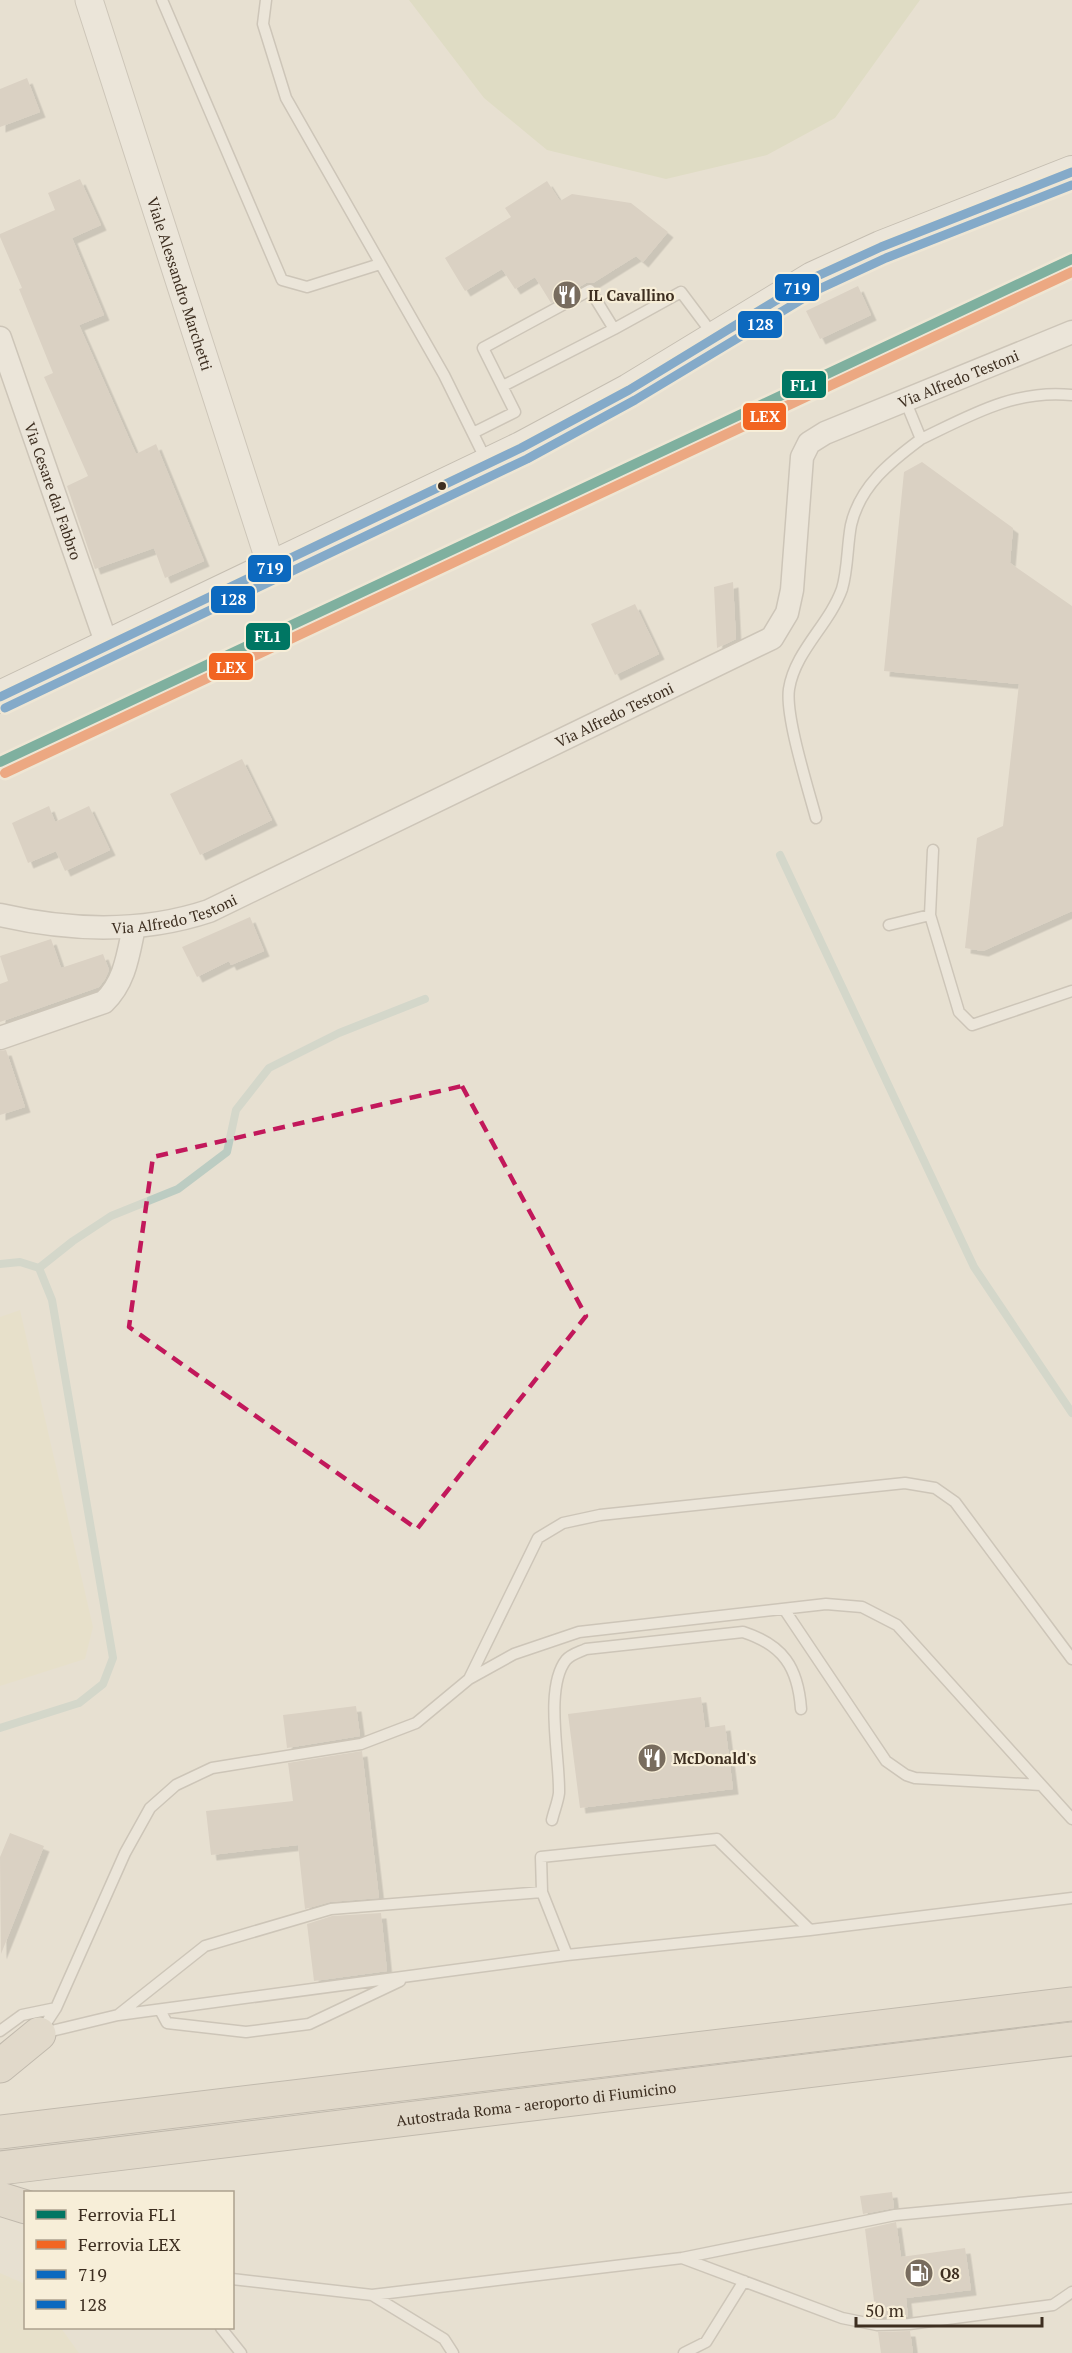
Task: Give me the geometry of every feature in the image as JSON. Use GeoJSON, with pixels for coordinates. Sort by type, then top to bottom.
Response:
{"type":"FeatureCollection","features":[{"type":"Feature","properties":{"kind":"highway"},"geometry":{"type":"LineString","coordinates":[[0,2132],[1072,2004]]}},
{"type":"Feature","properties":{"kind":"highway"},"geometry":{"type":"LineString","coordinates":[[0,2066],[48,2021]]}},
{"type":"Feature","properties":{"kind":"highway","name":"Autostrada Roma - aeroporto di Fiumicino"},"geometry":{"type":"LineString","coordinates":[[0,2168],[1072,2039]]}},
{"type":"Feature","properties":{"kind":"highway"},"geometry":{"type":"LineString","coordinates":[[0,2199],[24,2206]]}},
{"type":"Feature","properties":{"kind":"main road"},"geometry":{"type":"LineString","coordinates":[[0,697],[488,465],[629,390],[714,336],[813,278],[881,247],[1072,172]]}},
{"type":"Feature","properties":{"kind":"street","name":"Viale Alessandro Marchetti"},"geometry":{"type":"LineString","coordinates":[[89,0],[272,569]]}},
{"type":"Feature","properties":{"kind":"street","name":"Via Alfredo Testoni"},"geometry":{"type":"LineString","coordinates":[[2,919],[72,927],[134,927],[188,918],[209,911],[772,638],[787,613],[792,590],[801,464],[805,449],[825,433],[1072,332]]}},
{"type":"Feature","properties":{"kind":"street","name":"Via Cesare dal Fabbro"},"geometry":{"type":"LineString","coordinates":[[0,338],[107,645]]}},
{"type":"Feature","properties":{"kind":"street"},"geometry":{"type":"LineString","coordinates":[[0,1038],[104,1002],[115,992],[124,972],[134,927]]}},
{"type":"Feature","properties":{"kind":"lane"},"geometry":{"type":"LineString","coordinates":[[162,0],[282,280],[307,287],[380,264]]}},
{"type":"Feature","properties":{"kind":"lane"},"geometry":{"type":"LineString","coordinates":[[266,0],[263,24],[286,98],[444,375],[488,465]]}},
{"type":"Feature","properties":{"kind":"lane"},"geometry":{"type":"LineString","coordinates":[[473,433],[515,412],[483,348],[590,290],[614,329]]}},
{"type":"Feature","properties":{"kind":"lane"},"geometry":{"type":"LineString","coordinates":[[503,386],[681,292],[714,336]]}},
{"type":"Feature","properties":{"kind":"lane"},"geometry":{"type":"LineString","coordinates":[[816,818],[790,710],[789,690],[795,668],[830,614],[842,588],[852,524],[861,498],[885,466],[921,439],[998,402],[1059,393],[1072,395]]}},
{"type":"Feature","properties":{"kind":"lane"},"geometry":{"type":"LineString","coordinates":[[905,400],[921,439]]}},
{"type":"Feature","properties":{"kind":"lane"},"geometry":{"type":"LineString","coordinates":[[933,850],[930,915],[959,1012],[972,1025],[1072,991]]}},
{"type":"Feature","properties":{"kind":"lane"},"geometry":{"type":"LineString","coordinates":[[889,926],[930,915]]}},
{"type":"Feature","properties":{"kind":"lane"},"geometry":{"type":"LineString","coordinates":[[469,1679],[537,1538],[551,1529],[600,1515],[905,1484],[935,1488],[955,1502],[1072,1659]]}},
{"type":"Feature","properties":{"kind":"lane"},"geometry":{"type":"LineString","coordinates":[[48,2021],[135,1835],[150,1808],[176,1785],[213,1768],[361,1744],[416,1723],[469,1679],[514,1654],[579,1632],[826,1604],[862,1607],[897,1625],[1072,1819]]}},
{"type":"Feature","properties":{"kind":"lane"},"geometry":{"type":"LineString","coordinates":[[784,1609],[886,1761],[906,1775],[1041,1785]]}},
{"type":"Feature","properties":{"kind":"lane"},"geometry":{"type":"LineString","coordinates":[[552,1820],[559,1795],[555,1707],[558,1679],[566,1661],[574,1654],[586,1649],[743,1632],[762,1638],[789,1661],[800,1691],[801,1708]]}},
{"type":"Feature","properties":{"kind":"lane"},"geometry":{"type":"LineString","coordinates":[[567,1955],[542,1892],[541,1857],[717,1839],[810,1930]]}},
{"type":"Feature","properties":{"kind":"lane"},"geometry":{"type":"LineString","coordinates":[[118,2015],[205,1946],[331,1909],[542,1892]]}},
{"type":"Feature","properties":{"kind":"lane"},"geometry":{"type":"LineString","coordinates":[[0,2031],[22,2015],[48,2021],[118,2015],[567,1955],[810,1930],[1072,1898]]}},
{"type":"Feature","properties":{"kind":"lane"},"geometry":{"type":"LineString","coordinates":[[160,2010],[167,2023],[246,2032],[309,2024],[411,1976]]}},
{"type":"Feature","properties":{"kind":"lane"},"geometry":{"type":"LineString","coordinates":[[234,2279],[372,2295],[682,2258],[863,2220],[1072,2198]]}},
{"type":"Feature","properties":{"kind":"lane"},"geometry":{"type":"LineString","coordinates":[[682,2258],[842,2318],[877,2325],[909,2324],[1053,2304],[1072,2292]]}},
{"type":"Feature","properties":{"kind":"lane"},"geometry":{"type":"LineString","coordinates":[[687,2353],[706,2342],[744,2281]]}},
{"type":"Feature","properties":{"kind":"lane"},"geometry":{"type":"LineString","coordinates":[[372,2295],[444,2339],[453,2353]]}},
{"type":"Feature","properties":{"kind":"lane"},"geometry":{"type":"LineString","coordinates":[[222,2329],[242,2353]]}},
{"type":"Feature","properties":{"kind":"highlighted area"},"geometry":{"type":"Polygon","coordinates":[[[462,1086],[586,1316],[417,1529],[129,1327],[153,1157],[462,1086]]]}},
{"type":"Feature","properties":{"kind":"shaded area"},"geometry":{"type":"Polygon","coordinates":[[[20,1310],[93,1627],[85,1659],[0,1686],[0,1317],[20,1310]]]}},
{"type":"Feature","properties":{"kind":"shaded area"},"geometry":{"type":"Polygon","coordinates":[[[0,2273],[24,2284],[24,2329],[62,2329],[79,2353],[0,2353],[0,2273]]]}},
{"type":"Feature","properties":{"kind":"green space"},"geometry":{"type":"Polygon","coordinates":[[[409,0],[920,0],[835,118],[767,155],[666,179],[547,150],[484,98],[409,0]]]}},
{"type":"Feature","properties":{"kind":"building"},"geometry":{"type":"Polygon","coordinates":[[[27,78],[40,112],[0,127],[0,89],[27,78]]]}},
{"type":"Feature","properties":{"kind":"building"},"geometry":{"type":"Polygon","coordinates":[[[80,179],[101,225],[72,238],[104,315],[79,325],[136,454],[156,444],[204,561],[165,578],[154,548],[95,569],[67,486],[88,476],[44,377],[53,373],[19,289],[22,288],[0,237],[0,234],[55,210],[48,193],[80,179]]]}},
{"type":"Feature","properties":{"kind":"building"},"geometry":{"type":"Polygon","coordinates":[[[547,181],[560,201],[572,194],[631,203],[668,232],[643,262],[636,256],[593,283],[586,283],[551,303],[535,277],[515,289],[502,269],[465,291],[445,258],[511,217],[505,208],[547,181]]]}},
{"type":"Feature","properties":{"kind":"building"},"geometry":{"type":"Polygon","coordinates":[[[858,286],[871,315],[820,339],[806,311],[858,286]]]}},
{"type":"Feature","properties":{"kind":"building"},"geometry":{"type":"Polygon","coordinates":[[[922,462],[1013,528],[1010,563],[1072,606],[1072,911],[983,951],[965,948],[977,838],[1003,826],[1019,684],[884,671],[904,472],[922,462]]]}},
{"type":"Feature","properties":{"kind":"building"},"geometry":{"type":"Polygon","coordinates":[[[733,582],[736,639],[717,648],[714,587],[733,582]]]}},
{"type":"Feature","properties":{"kind":"building"},"geometry":{"type":"Polygon","coordinates":[[[635,604],[659,654],[615,675],[591,624],[635,604]]]}},
{"type":"Feature","properties":{"kind":"building"},"geometry":{"type":"Polygon","coordinates":[[[242,759],[272,820],[200,855],[170,794],[242,759]]]}},
{"type":"Feature","properties":{"kind":"building"},"geometry":{"type":"Polygon","coordinates":[[[49,806],[55,822],[89,806],[110,850],[65,871],[56,851],[28,863],[12,823],[49,806]]]}},
{"type":"Feature","properties":{"kind":"building"},"geometry":{"type":"Polygon","coordinates":[[[250,917],[264,951],[231,965],[229,961],[197,977],[182,947],[250,917]]]}},
{"type":"Feature","properties":{"kind":"building"},"geometry":{"type":"Polygon","coordinates":[[[51,939],[61,968],[103,954],[109,970],[105,979],[99,987],[0,1022],[0,984],[8,981],[0,956],[51,939]]]}},
{"type":"Feature","properties":{"kind":"building"},"geometry":{"type":"Polygon","coordinates":[[[6,1050],[25,1107],[0,1115],[0,1051],[6,1050]]]}},
{"type":"Feature","properties":{"kind":"building","name":"McDonald's"},"geometry":{"type":"Polygon","coordinates":[[[701,1697],[705,1728],[725,1725],[733,1789],[580,1808],[568,1714],[701,1697]]]}},
{"type":"Feature","properties":{"kind":"building"},"geometry":{"type":"Polygon","coordinates":[[[356,1706],[360,1736],[287,1748],[283,1715],[356,1706]]]}},
{"type":"Feature","properties":{"kind":"building"},"geometry":{"type":"Polygon","coordinates":[[[362,1751],[379,1898],[330,1902],[305,1909],[298,1845],[211,1855],[206,1811],[293,1801],[288,1763],[362,1751]]]}},
{"type":"Feature","properties":{"kind":"building"},"geometry":{"type":"Polygon","coordinates":[[[10,1833],[44,1846],[1,1954],[0,1857],[10,1833]]]}},
{"type":"Feature","properties":{"kind":"building"},"geometry":{"type":"Polygon","coordinates":[[[381,1913],[387,1971],[314,1981],[307,1924],[332,1916],[381,1913]]]}},
{"type":"Feature","properties":{"kind":"building"},"geometry":{"type":"Polygon","coordinates":[[[892,2192],[894,2208],[863,2214],[860,2196],[892,2192]]]}},
{"type":"Feature","properties":{"kind":"building","name":"Q8"},"geometry":{"type":"Polygon","coordinates":[[[896,2222],[901,2257],[965,2248],[971,2290],[906,2298],[908,2317],[876,2317],[865,2229],[896,2222]]]}},
{"type":"Feature","properties":{"kind":"building"},"geometry":{"type":"Polygon","coordinates":[[[910,2331],[913,2353],[881,2353],[878,2332],[910,2331]]]}},
{"type":"Feature","properties":{"kind":"waterway"},"geometry":{"type":"LineString","coordinates":[[780,855],[974,1267],[1072,1413]]}},
{"type":"Feature","properties":{"kind":"waterway"},"geometry":{"type":"LineString","coordinates":[[39,1268],[73,1241],[111,1216],[178,1189],[227,1152],[236,1110],[269,1068],[339,1033],[425,999]]}},
{"type":"Feature","properties":{"kind":"waterway"},"geometry":{"type":"LineString","coordinates":[[0,1264],[20,1262],[39,1268],[52,1300],[113,1658],[103,1684],[79,1703],[0,1728]]}},
{"type":"Feature","properties":{"kind":"rail line","name":"FL1"},"geometry":{"type":"LineString","coordinates":[[0,762],[1072,259]]}},
{"type":"Feature","properties":{"kind":"rail line","name":"LEX"},"geometry":{"type":"LineString","coordinates":[[5,773],[1072,272]]}},
{"type":"Feature","properties":{"kind":"transit line","name":"719"},"geometry":{"type":"LineString","coordinates":[[0,697],[521,448],[629,390],[813,278],[881,247],[1072,172]]}},
{"type":"Feature","properties":{"kind":"transit line","name":"128"},"geometry":{"type":"LineString","coordinates":[[5,708],[527,459],[635,400],[819,289],[886,258],[1072,185]]}},
{"type":"Feature","properties":{"kind":"place","name":"IL Cavallino"},"geometry":{"type":"Point","coordinates":[567,295]}},
{"type":"Feature","properties":{"kind":"place","name":"McDonald's"},"geometry":{"type":"Point","coordinates":[652,1758]}},
{"type":"Feature","properties":{"kind":"place","name":"Q8"},"geometry":{"type":"Point","coordinates":[919,2273]}}]}
